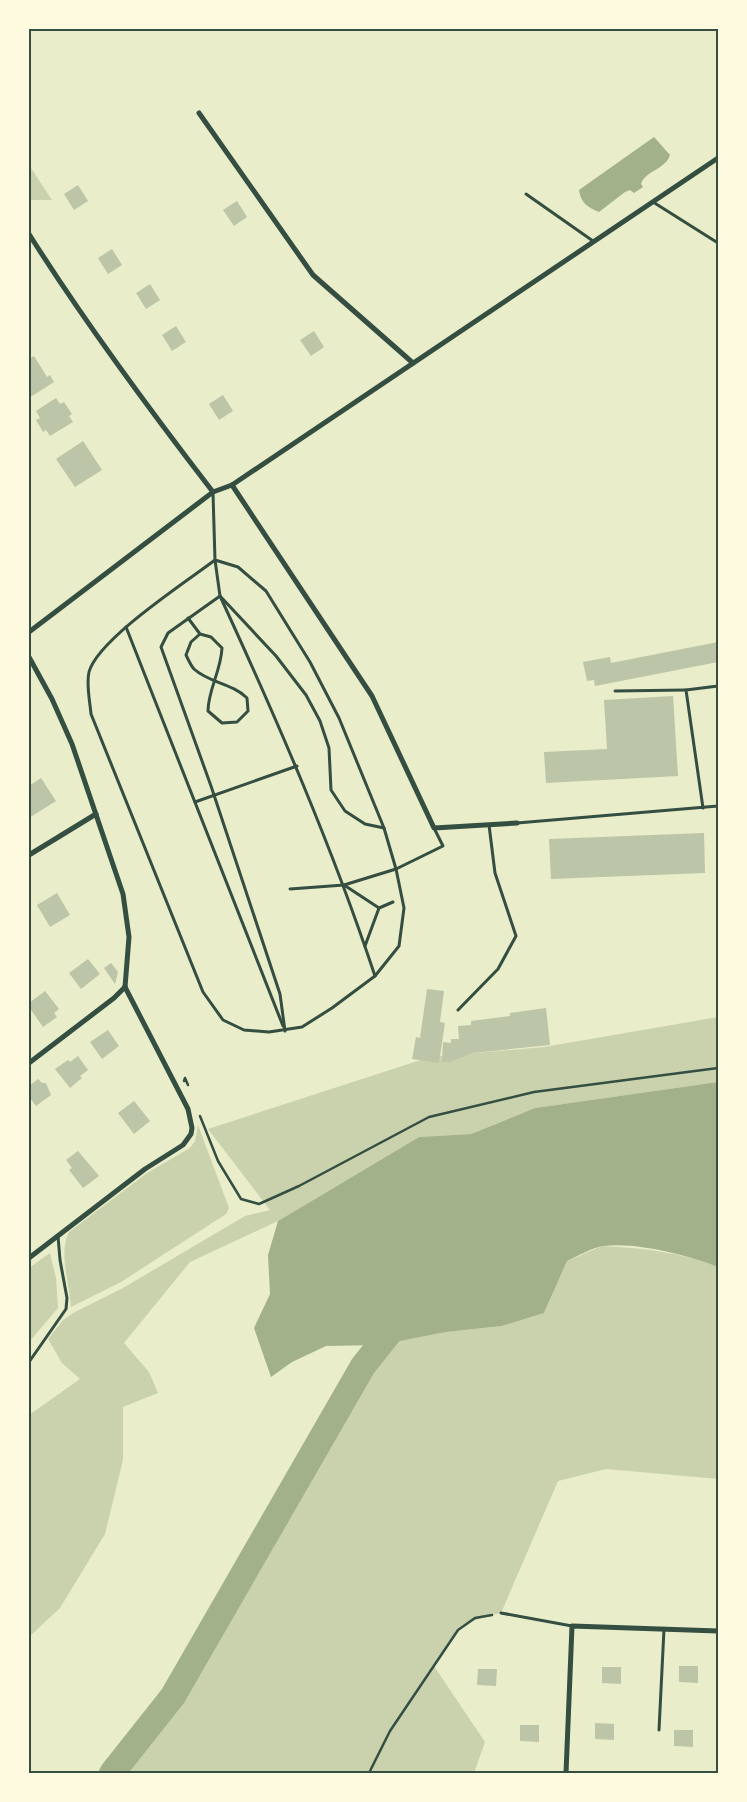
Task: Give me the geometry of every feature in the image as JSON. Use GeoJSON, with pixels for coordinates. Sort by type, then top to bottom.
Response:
{"type":"FeatureCollection","features":[{"type":"Feature","properties":{"kind":"street"},"geometry":{"type":"LineString","coordinates":[[199,113],[313,275],[413,363]]}},
{"type":"Feature","properties":{"kind":"street"},"geometry":{"type":"LineString","coordinates":[[29,632],[213,492],[232,485],[718,158]]}},
{"type":"Feature","properties":{"kind":"street"},"geometry":{"type":"LineString","coordinates":[[29,234],[78,309],[158,421],[213,492]]}},
{"type":"Feature","properties":{"kind":"street"},"geometry":{"type":"LineString","coordinates":[[232,485],[372,696],[434,828],[517,823]]}},
{"type":"Feature","properties":{"kind":"street"},"geometry":{"type":"LineString","coordinates":[[29,657],[52,699],[72,744],[123,894],[128,937],[126,987],[180,1093],[191,1119],[192,1128],[188,1140],[29,1258]]}},
{"type":"Feature","properties":{"kind":"street"},"geometry":{"type":"LineString","coordinates":[[29,855],[96,814]]}},
{"type":"Feature","properties":{"kind":"street"},"geometry":{"type":"LineString","coordinates":[[29,1062],[126,987]]}},
{"type":"Feature","properties":{"kind":"street"},"geometry":{"type":"LineString","coordinates":[[566,1773],[572,1626],[718,1631]]}},
{"type":"Feature","properties":{"kind":"lane"},"geometry":{"type":"LineString","coordinates":[[526,194],[594,242]]}},
{"type":"Feature","properties":{"kind":"lane"},"geometry":{"type":"LineString","coordinates":[[652,202],[718,244]]}},
{"type":"Feature","properties":{"kind":"lane"},"geometry":{"type":"LineString","coordinates":[[213,492],[215,560],[220,596],[297,766],[344,885],[375,976]]}},
{"type":"Feature","properties":{"kind":"lane"},"geometry":{"type":"LineString","coordinates":[[215,560],[238,567],[266,591],[305,654],[340,718],[384,828],[404,908],[399,946],[375,976],[317,1018],[302,1027],[285,1031],[244,1030],[223,1020],[203,992],[91,714],[89,672],[99,652],[126,627],[215,560]]}},
{"type":"Feature","properties":{"kind":"lane"},"geometry":{"type":"LineString","coordinates":[[220,596],[168,632],[161,648],[214,796],[280,994],[285,1031]]}},
{"type":"Feature","properties":{"kind":"lane"},"geometry":{"type":"LineString","coordinates":[[220,596],[276,656],[306,695],[320,721],[329,748],[331,790],[345,811],[365,824],[384,828]]}},
{"type":"Feature","properties":{"kind":"lane"},"geometry":{"type":"LineString","coordinates":[[188,618],[200,634],[212,637],[222,648],[216,681],[208,699],[208,711],[222,722],[237,722],[248,711],[247,698],[237,688],[216,681],[193,669],[186,655],[192,642],[200,634]]}},
{"type":"Feature","properties":{"kind":"lane"},"geometry":{"type":"LineString","coordinates":[[126,627],[285,1031]]}},
{"type":"Feature","properties":{"kind":"lane"},"geometry":{"type":"LineString","coordinates":[[615,691],[686,690],[718,686]]}},
{"type":"Feature","properties":{"kind":"lane"},"geometry":{"type":"LineString","coordinates":[[686,690],[703,808]]}},
{"type":"Feature","properties":{"kind":"lane"},"geometry":{"type":"LineString","coordinates":[[195,802],[297,766]]}},
{"type":"Feature","properties":{"kind":"lane"},"geometry":{"type":"LineString","coordinates":[[517,823],[718,806]]}},
{"type":"Feature","properties":{"kind":"lane"},"geometry":{"type":"LineString","coordinates":[[458,1010],[498,969],[516,936],[495,873],[488,826]]}},
{"type":"Feature","properties":{"kind":"lane"},"geometry":{"type":"LineString","coordinates":[[290,890],[344,885],[396,870],[443,846],[434,828]]}},
{"type":"Feature","properties":{"kind":"lane"},"geometry":{"type":"LineString","coordinates":[[344,885],[379,908]]}},
{"type":"Feature","properties":{"kind":"lane"},"geometry":{"type":"LineString","coordinates":[[365,946],[379,908],[393,902]]}},
{"type":"Feature","properties":{"kind":"lane"},"geometry":{"type":"LineString","coordinates":[[29,1362],[66,1310],[67,1298],[58,1236]]}},
{"type":"Feature","properties":{"kind":"lane"},"geometry":{"type":"LineString","coordinates":[[501,1613],[572,1626]]}},
{"type":"Feature","properties":{"kind":"lane"},"geometry":{"type":"LineString","coordinates":[[659,1730],[664,1629]]}},
{"type":"Feature","properties":{"kind":"path"},"geometry":{"type":"LineString","coordinates":[[198,1111],[218,1162],[241,1199],[259,1204],[299,1186],[429,1117],[534,1092],[718,1068]]}},
{"type":"Feature","properties":{"kind":"path"},"geometry":{"type":"LineString","coordinates":[[180,1093],[185,1078],[188,1086]]}},
{"type":"Feature","properties":{"kind":"path"},"geometry":{"type":"LineString","coordinates":[[369,1773],[390,1731],[458,1630],[476,1618],[501,1613]]}},
{"type":"Feature","properties":{"kind":"shaded area"},"geometry":{"type":"Polygon","coordinates":[[[654,137],[670,155],[664,164],[643,180],[641,184],[643,187],[634,193],[630,190],[625,192],[599,212],[585,204],[579,190],[654,137]]]}},
{"type":"Feature","properties":{"kind":"shaded area"},"geometry":{"type":"Polygon","coordinates":[[[29,165],[52,200],[29,200],[29,165]]]}},
{"type":"Feature","properties":{"kind":"shaded area"},"geometry":{"type":"Polygon","coordinates":[[[718,1017],[718,1082],[535,1108],[471,1134],[419,1137],[278,1221],[190,1262],[124,1343],[149,1372],[158,1393],[123,1407],[123,1460],[105,1534],[60,1608],[29,1637],[29,1415],[80,1379],[62,1363],[48,1339],[63,1320],[73,1313],[123,1288],[245,1216],[270,1210],[208,1129],[430,1057],[544,1047],[718,1017]]]}},
{"type":"Feature","properties":{"kind":"shaded area"},"geometry":{"type":"Polygon","coordinates":[[[718,1082],[718,1267],[662,1250],[616,1245],[598,1247],[567,1261],[544,1313],[502,1326],[446,1332],[380,1345],[326,1346],[292,1362],[271,1377],[254,1328],[270,1294],[268,1255],[278,1221],[419,1137],[471,1134],[535,1108],[718,1082]]]}},
{"type":"Feature","properties":{"kind":"shaded area"},"geometry":{"type":"Polygon","coordinates":[[[198,1125],[229,1208],[226,1214],[121,1282],[71,1307],[65,1259],[66,1240],[69,1232],[147,1173],[190,1148],[195,1141],[198,1125]]]}},
{"type":"Feature","properties":{"kind":"shaded area"},"geometry":{"type":"Polygon","coordinates":[[[602,1246],[661,1252],[718,1267],[718,1479],[606,1469],[558,1481],[501,1613],[467,1624],[454,1636],[434,1666],[485,1742],[474,1773],[112,1773],[173,1696],[363,1366],[380,1345],[446,1332],[502,1326],[544,1313],[567,1261],[602,1246]]]}},
{"type":"Feature","properties":{"kind":"shaded area"},"geometry":{"type":"Polygon","coordinates":[[[50,1253],[56,1278],[58,1308],[29,1342],[29,1268],[50,1253]]]}},
{"type":"Feature","properties":{"kind":"building"},"geometry":{"type":"Polygon","coordinates":[[[78,185],[88,201],[74,210],[64,194],[78,185]]]}},
{"type":"Feature","properties":{"kind":"building"},"geometry":{"type":"Polygon","coordinates":[[[237,201],[247,217],[234,226],[223,210],[237,201]]]}},
{"type":"Feature","properties":{"kind":"building"},"geometry":{"type":"Polygon","coordinates":[[[112,249],[122,265],[108,274],[98,258],[112,249]]]}},
{"type":"Feature","properties":{"kind":"building"},"geometry":{"type":"Polygon","coordinates":[[[150,284],[160,300],[146,309],[136,293],[150,284]]]}},
{"type":"Feature","properties":{"kind":"building"},"geometry":{"type":"Polygon","coordinates":[[[176,326],[186,342],[172,351],[162,335],[176,326]]]}},
{"type":"Feature","properties":{"kind":"building"},"geometry":{"type":"Polygon","coordinates":[[[314,331],[324,347],[311,356],[300,340],[314,331]]]}},
{"type":"Feature","properties":{"kind":"building"},"geometry":{"type":"Polygon","coordinates":[[[34,356],[47,377],[50,375],[54,382],[29,398],[29,359],[34,356]]]}},
{"type":"Feature","properties":{"kind":"building"},"geometry":{"type":"Polygon","coordinates":[[[223,395],[233,411],[219,420],[209,404],[223,395]]]}},
{"type":"Feature","properties":{"kind":"building"},"geometry":{"type":"Polygon","coordinates":[[[56,398],[60,404],[64,402],[72,414],[69,416],[73,422],[50,436],[46,430],[43,432],[36,420],[40,418],[36,411],[56,398]]]}},
{"type":"Feature","properties":{"kind":"building"},"geometry":{"type":"Polygon","coordinates":[[[83,441],[102,470],[75,487],[56,459],[83,441]]]}},
{"type":"Feature","properties":{"kind":"building"},"geometry":{"type":"Polygon","coordinates":[[[718,642],[718,662],[595,686],[594,680],[587,681],[583,662],[610,657],[611,663],[718,642]]]}},
{"type":"Feature","properties":{"kind":"building"},"geometry":{"type":"Polygon","coordinates":[[[673,696],[678,776],[546,783],[544,752],[607,749],[604,700],[673,696]]]}},
{"type":"Feature","properties":{"kind":"building"},"geometry":{"type":"Polygon","coordinates":[[[41,778],[56,801],[29,818],[29,786],[41,778]]]}},
{"type":"Feature","properties":{"kind":"building"},"geometry":{"type":"Polygon","coordinates":[[[704,833],[705,873],[551,879],[549,839],[704,833]]]}},
{"type":"Feature","properties":{"kind":"building"},"geometry":{"type":"Polygon","coordinates":[[[57,893],[70,915],[50,927],[37,905],[57,893]]]}},
{"type":"Feature","properties":{"kind":"building"},"geometry":{"type":"Polygon","coordinates":[[[88,959],[100,974],[81,989],[69,973],[88,959]]]}},
{"type":"Feature","properties":{"kind":"building"},"geometry":{"type":"Polygon","coordinates":[[[111,963],[118,972],[115,984],[104,968],[111,963]]]}},
{"type":"Feature","properties":{"kind":"building"},"geometry":{"type":"Polygon","coordinates":[[[427,989],[444,991],[440,1022],[445,1023],[439,1063],[412,1059],[416,1037],[420,1038],[427,989]]]}},
{"type":"Feature","properties":{"kind":"building"},"geometry":{"type":"Polygon","coordinates":[[[45,991],[59,1009],[54,1013],[57,1017],[43,1027],[29,1007],[29,1003],[45,991]]]}},
{"type":"Feature","properties":{"kind":"building"},"geometry":{"type":"Polygon","coordinates":[[[546,1008],[550,1045],[473,1053],[449,1062],[442,1062],[443,1042],[451,1043],[451,1039],[459,1039],[458,1026],[471,1025],[471,1021],[510,1016],[510,1013],[546,1008]]]}},
{"type":"Feature","properties":{"kind":"building"},"geometry":{"type":"Polygon","coordinates":[[[108,1030],[119,1046],[102,1059],[90,1042],[108,1030]]]}},
{"type":"Feature","properties":{"kind":"building"},"geometry":{"type":"Polygon","coordinates":[[[78,1056],[88,1070],[70,1088],[55,1069],[78,1056]]]}},
{"type":"Feature","properties":{"kind":"building"},"geometry":{"type":"Polygon","coordinates":[[[38,1079],[42,1083],[46,1083],[51,1095],[36,1106],[29,1097],[29,1086],[38,1079]]]}},
{"type":"Feature","properties":{"kind":"building"},"geometry":{"type":"Polygon","coordinates":[[[134,1101],[150,1121],[134,1134],[118,1113],[134,1101]]]}},
{"type":"Feature","properties":{"kind":"building"},"geometry":{"type":"Polygon","coordinates":[[[78,1151],[99,1176],[83,1188],[69,1170],[72,1168],[66,1160],[78,1151]]]}},
{"type":"Feature","properties":{"kind":"building"},"geometry":{"type":"Polygon","coordinates":[[[679,1666],[698,1666],[698,1683],[679,1682],[679,1666]]]}},
{"type":"Feature","properties":{"kind":"building"},"geometry":{"type":"Polygon","coordinates":[[[602,1667],[621,1667],[621,1684],[602,1683],[602,1667]]]}},
{"type":"Feature","properties":{"kind":"building"},"geometry":{"type":"Polygon","coordinates":[[[478,1669],[497,1669],[496,1686],[477,1685],[478,1669]]]}},
{"type":"Feature","properties":{"kind":"building"},"geometry":{"type":"Polygon","coordinates":[[[595,1723],[614,1724],[614,1740],[595,1739],[595,1723]]]}},
{"type":"Feature","properties":{"kind":"building"},"geometry":{"type":"Polygon","coordinates":[[[520,1725],[539,1725],[539,1742],[520,1741],[520,1725]]]}},
{"type":"Feature","properties":{"kind":"building"},"geometry":{"type":"Polygon","coordinates":[[[674,1730],[693,1730],[693,1747],[674,1746],[674,1730]]]}},
{"type":"Feature","properties":{"kind":"waterway"},"geometry":{"type":"LineString","coordinates":[[112,1773],[173,1696],[363,1366],[402,1317]]}}]}
